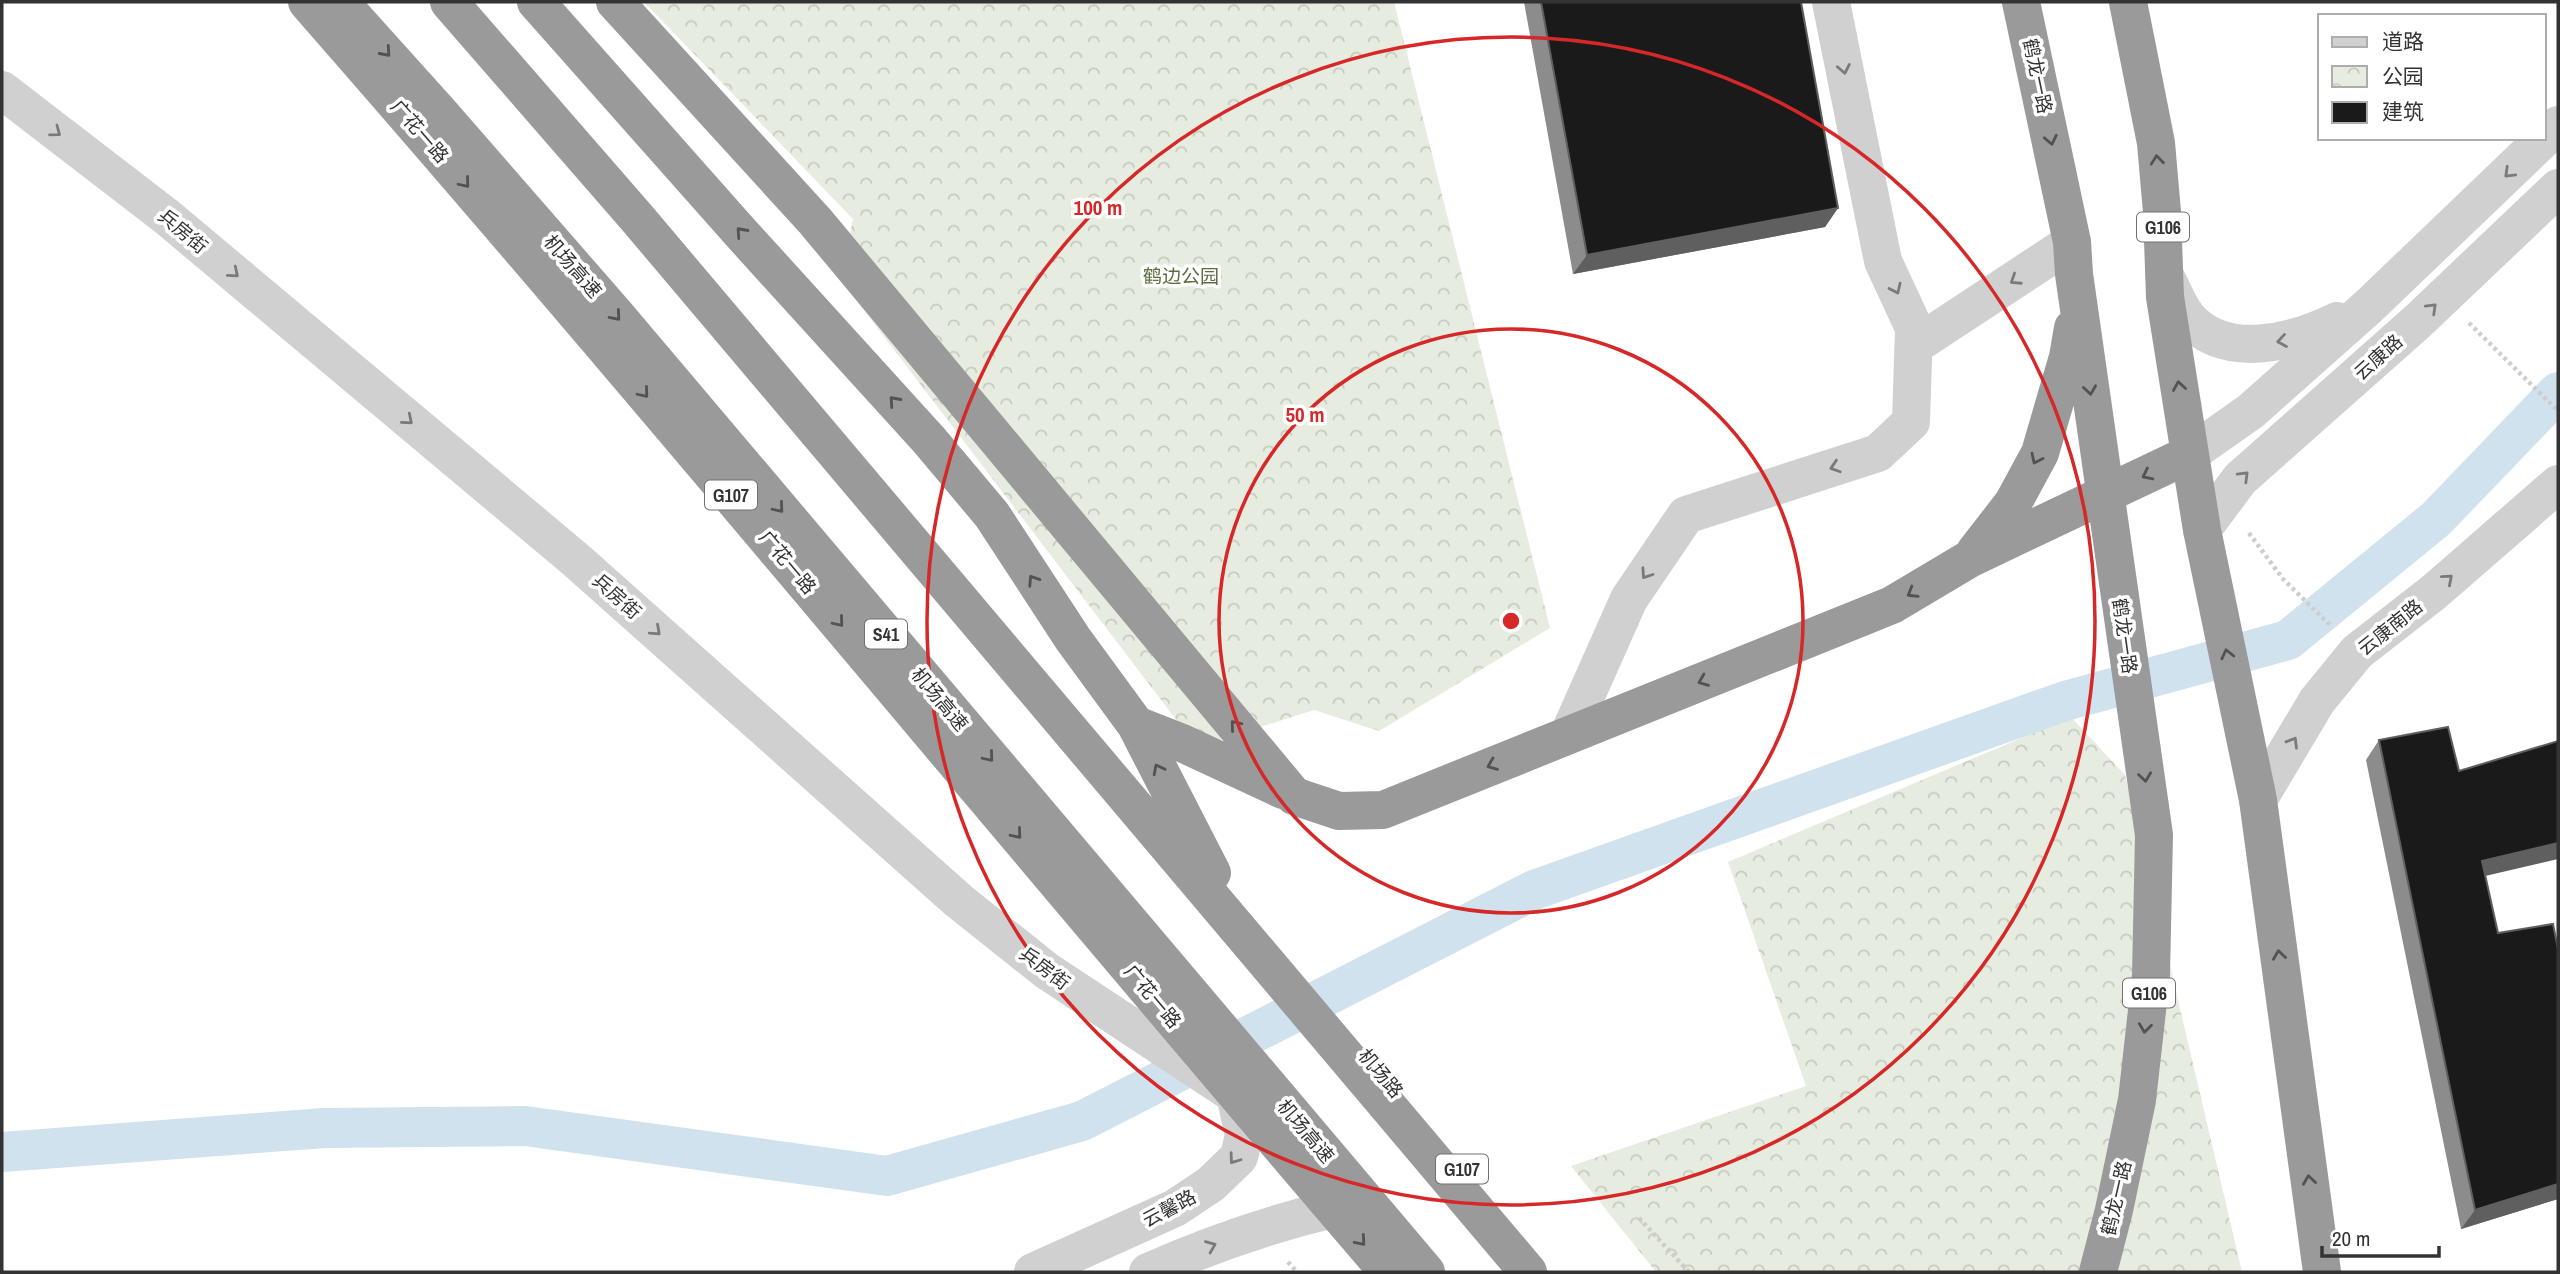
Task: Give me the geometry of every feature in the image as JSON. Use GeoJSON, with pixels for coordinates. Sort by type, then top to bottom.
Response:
{"type":"FeatureCollection","features":[{"type":"Feature","properties":{"kind":"highway","name":"广花一路"},"geometry":{"type":"LineString","coordinates":[[307,2],[824,604],[1234,1094]]}},
{"type":"Feature","properties":{"kind":"highway","name":"机场高速"},"geometry":{"type":"LineString","coordinates":[[340,2],[616,315],[1426,1272]]}},
{"type":"Feature","properties":{"kind":"highway"},"geometry":{"type":"LineString","coordinates":[[449,2],[637,218],[1528,1272]]}},
{"type":"Feature","properties":{"kind":"highway","name":"G107"},"geometry":{"type":"LineString","coordinates":[[473,2],[618,170],[903,514],[1212,873]]}},
{"type":"Feature","properties":{"kind":"highway"},"geometry":{"type":"LineString","coordinates":[[536,2],[929,440],[992,515],[1073,639],[1136,725],[1212,873]]}},
{"type":"Feature","properties":{"kind":"highway"},"geometry":{"type":"LineString","coordinates":[[615,2],[815,221],[1294,796]]}},
{"type":"Feature","properties":{"kind":"highway","name":"鹤龙一路"},"geometry":{"type":"LineString","coordinates":[[2021,2],[2073,258],[2154,835],[2151,975],[2137,1100],[2098,1272]]}},
{"type":"Feature","properties":{"kind":"highway","name":"G106"},"geometry":{"type":"LineString","coordinates":[[2128,2],[2155,143],[2162,212],[2165,297],[2202,530],[2258,800],[2322,1272]]}},
{"type":"Feature","properties":{"kind":"highway","name":"G106"},"geometry":{"type":"LineString","coordinates":[[1971,558],[2013,503],[2040,453],[2068,356],[2076,309],[2073,258]]}},
{"type":"Feature","properties":{"kind":"highway"},"geometry":{"type":"LineString","coordinates":[[1136,725],[1182,743],[1294,796],[1339,811],[1383,810],[1892,605],[1971,558],[2190,454]]}},
{"type":"Feature","properties":{"kind":"highway","name":"机场路"},"geometry":{"type":"LineString","coordinates":[[1212,873],[1550,1272]]}},
{"type":"Feature","properties":{"kind":"highway","name":"G107"},"geometry":{"type":"LineString","coordinates":[[1234,1094],[1388,1272]]}},
{"type":"Feature","properties":{"kind":"street"},"geometry":{"type":"LineString","coordinates":[[1569,734],[1629,599],[1686,515],[1878,453],[1911,422],[1914,328],[1883,261],[1831,2]]}},
{"type":"Feature","properties":{"kind":"street","name":"兵房街"},"geometry":{"type":"LineString","coordinates":[[2,90],[167,217],[576,560],[959,901],[1047,971],[1234,1094]]}},
{"type":"Feature","properties":{"kind":"street"},"geometry":{"type":"LineString","coordinates":[[2190,454],[2251,411],[2368,307],[2542,140]]}},
{"type":"Feature","properties":{"kind":"street","name":"云康路"},"geometry":{"type":"LineString","coordinates":[[2202,530],[2240,479],[2443,297],[2558,188]]}},
{"type":"Feature","properties":{"kind":"street"},"geometry":{"type":"LineString","coordinates":[[1914,346],[2073,258]]}},
{"type":"Feature","properties":{"kind":"street"},"geometry":{"type":"LineString","coordinates":[[2164,274],[2188,317],[2206,332],[2232,343],[2272,343],[2296,338],[2368,307]]}},
{"type":"Feature","properties":{"kind":"street","name":"云康南路"},"geometry":{"type":"LineString","coordinates":[[2258,800],[2317,701],[2357,652],[2434,592],[2558,484]]}},
{"type":"Feature","properties":{"kind":"street","name":"云馨路"},"geometry":{"type":"LineString","coordinates":[[1034,1272],[1175,1208],[1211,1184],[1239,1157],[1244,1135],[1234,1094]]}},
{"type":"Feature","properties":{"kind":"street"},"geometry":{"type":"LineString","coordinates":[[1148,1272],[1233,1237],[1283,1220],[1333,1209]]}},
{"type":"Feature","properties":{"kind":"path"},"geometry":{"type":"LineString","coordinates":[[2443,297],[2558,411]]}},
{"type":"Feature","properties":{"kind":"path"},"geometry":{"type":"LineString","coordinates":[[2283,579],[2336,632]]}},
{"type":"Feature","properties":{"kind":"path"},"geometry":{"type":"LineString","coordinates":[[1639,1217],[1689,1272]]}},
{"type":"Feature","properties":{"kind":"green space","name":"鹤边公园"},"geometry":{"type":"Polygon","coordinates":[[[644,2],[1394,2],[1550,628],[1379,731],[1314,710],[1197,747],[840,279],[853,219],[644,2]]]}},
{"type":"Feature","properties":{"kind":"green space"},"geometry":{"type":"Polygon","coordinates":[[[2071,717],[2125,775],[2242,1272],[1656,1272],[1571,1166],[1806,1086],[1728,862],[2071,717]]]}},
{"type":"Feature","properties":{"kind":"building"},"geometry":{"type":"Polygon","coordinates":[[[1541,2],[1801,2],[1838,208],[1587,255],[1541,2]]]}},
{"type":"Feature","properties":{"kind":"building"},"geometry":{"type":"Polygon","coordinates":[[[2448,727],[2459,771],[2558,741],[2558,843],[2482,861],[2498,933],[2553,924],[2558,949],[2558,1184],[2475,1210],[2379,740],[2448,727]]]}},
{"type":"Feature","properties":{"kind":"waterway"},"geometry":{"type":"LineString","coordinates":[[2,1152],[325,1128],[525,1126],[887,1176],[1082,1121],[1534,890],[2065,701],[2288,640],[2436,519],[2558,392]]}}]}
